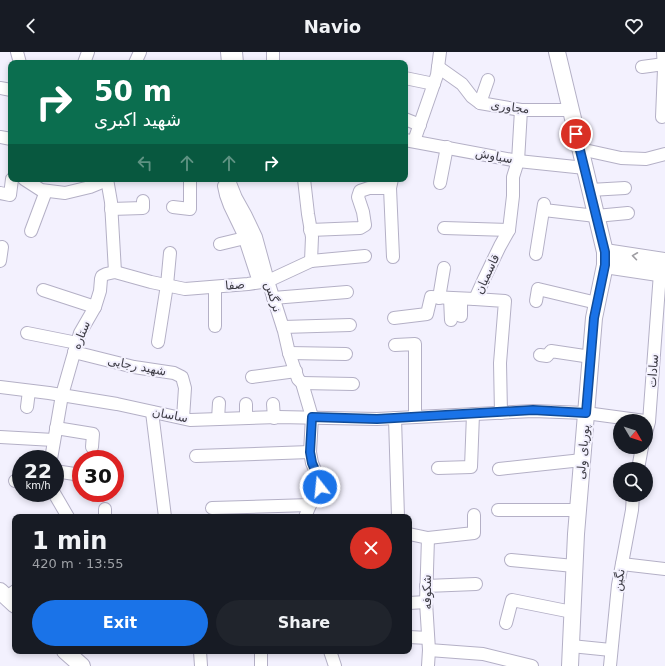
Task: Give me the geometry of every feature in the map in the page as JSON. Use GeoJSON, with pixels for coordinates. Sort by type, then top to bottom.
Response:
{"type":"FeatureCollection","features":[{"type":"Feature","properties":{"kind":"main road","name":"پوریای ولی"},"geometry":{"type":"LineString","coordinates":[[557,52],[605,259],[594,318],[574,566],[570,666]]}},
{"type":"Feature","properties":{"kind":"main road"},"geometry":{"type":"LineString","coordinates":[[605,259],[663,269]]}},
{"type":"Feature","properties":{"kind":"main road"},"geometry":{"type":"LineString","coordinates":[[68,654],[82,666]]}},
{"type":"Feature","properties":{"kind":"street"},"geometry":{"type":"LineString","coordinates":[[409,140],[420,125],[437,75],[440,52]]}},
{"type":"Feature","properties":{"kind":"street"},"geometry":{"type":"LineString","coordinates":[[642,67],[663,58],[662,117]]}},
{"type":"Feature","properties":{"kind":"street","name":"مجاوری"},"geometry":{"type":"LineString","coordinates":[[438,67],[462,84],[480,103],[521,110],[571,110]]}},
{"type":"Feature","properties":{"kind":"street"},"geometry":{"type":"LineString","coordinates":[[408,79],[434,84]]}},
{"type":"Feature","properties":{"kind":"street"},"geometry":{"type":"LineString","coordinates":[[480,103],[488,80]]}},
{"type":"Feature","properties":{"kind":"street","name":"قاسمیان"},"geometry":{"type":"LineString","coordinates":[[501,413],[500,363],[505,301],[475,300],[509,230],[514,177],[518,161],[521,110]]}},
{"type":"Feature","properties":{"kind":"street"},"geometry":{"type":"LineString","coordinates":[[408,120],[420,125]]}},
{"type":"Feature","properties":{"kind":"street","name":"سیاوش"},"geometry":{"type":"LineString","coordinates":[[409,140],[518,161],[584,168]]}},
{"type":"Feature","properties":{"kind":"street"},"geometry":{"type":"LineString","coordinates":[[440,183],[447,147]]}},
{"type":"Feature","properties":{"kind":"street"},"geometry":{"type":"LineString","coordinates":[[580,149],[621,158],[646,159],[665,154]]}},
{"type":"Feature","properties":{"kind":"street"},"geometry":{"type":"LineString","coordinates":[[0,193],[10,195],[12,182]]}},
{"type":"Feature","properties":{"kind":"street"},"geometry":{"type":"LineString","coordinates":[[29,182],[41,190],[65,193],[90,188],[103,182]]}},
{"type":"Feature","properties":{"kind":"street"},"geometry":{"type":"LineString","coordinates":[[107,182],[111,209],[115,272]]}},
{"type":"Feature","properties":{"kind":"street"},"geometry":{"type":"LineString","coordinates":[[173,207],[190,209],[190,182]]}},
{"type":"Feature","properties":{"kind":"street","name":"نرگس"},"geometry":{"type":"LineString","coordinates":[[224,182],[230,206],[264,282],[274,298],[289,353],[298,379],[302,383],[312,417],[310,452],[320,487],[317,496],[310,505],[306,514]]}},
{"type":"Feature","properties":{"kind":"street","name":"نرگس"},"geometry":{"type":"LineString","coordinates":[[230,182],[236,198],[256,237],[264,282]]}},
{"type":"Feature","properties":{"kind":"street"},"geometry":{"type":"LineString","coordinates":[[304,182],[312,244],[311,261]]}},
{"type":"Feature","properties":{"kind":"street"},"geometry":{"type":"LineString","coordinates":[[310,230],[360,228],[365,225],[363,212],[358,197],[360,191],[391,183],[393,257]]}},
{"type":"Feature","properties":{"kind":"street"},"geometry":{"type":"LineString","coordinates":[[590,190],[625,188]]}},
{"type":"Feature","properties":{"kind":"street"},"geometry":{"type":"LineString","coordinates":[[31,231],[46,191]]}},
{"type":"Feature","properties":{"kind":"street"},"geometry":{"type":"LineString","coordinates":[[111,209],[142,208],[143,202]]}},
{"type":"Feature","properties":{"kind":"street"},"geometry":{"type":"LineString","coordinates":[[536,254],[544,207],[596,216],[628,213]]}},
{"type":"Feature","properties":{"kind":"street"},"geometry":{"type":"LineString","coordinates":[[444,228],[509,230]]}},
{"type":"Feature","properties":{"kind":"street"},"geometry":{"type":"LineString","coordinates":[[220,244],[245,238]]}},
{"type":"Feature","properties":{"kind":"street"},"geometry":{"type":"LineString","coordinates":[[0,261],[2,247]]}},
{"type":"Feature","properties":{"kind":"street"},"geometry":{"type":"LineString","coordinates":[[158,342],[167,285],[170,252]]}},
{"type":"Feature","properties":{"kind":"street","name":"صفا"},"geometry":{"type":"LineString","coordinates":[[115,272],[151,282],[185,289],[264,282],[311,261],[365,256]]}},
{"type":"Feature","properties":{"kind":"street"},"geometry":{"type":"LineString","coordinates":[[444,268],[456,318]]}},
{"type":"Feature","properties":{"kind":"street","name":"سادات"},"geometry":{"type":"LineString","coordinates":[[647,414],[663,269]]}},
{"type":"Feature","properties":{"kind":"street","name":"ستاره"},"geometry":{"type":"LineString","coordinates":[[52,450],[62,395],[80,333],[95,307],[100,291],[102,276],[115,272]]}},
{"type":"Feature","properties":{"kind":"street"},"geometry":{"type":"LineString","coordinates":[[214,287],[215,326]]}},
{"type":"Feature","properties":{"kind":"street"},"geometry":{"type":"LineString","coordinates":[[536,301],[538,289],[597,303]]}},
{"type":"Feature","properties":{"kind":"street"},"geometry":{"type":"LineString","coordinates":[[43,290],[95,307]]}},
{"type":"Feature","properties":{"kind":"street"},"geometry":{"type":"LineString","coordinates":[[274,298],[347,292]]}},
{"type":"Feature","properties":{"kind":"street"},"geometry":{"type":"LineString","coordinates":[[394,318],[427,314],[431,297],[475,300]]}},
{"type":"Feature","properties":{"kind":"street"},"geometry":{"type":"LineString","coordinates":[[283,327],[350,325]]}},
{"type":"Feature","properties":{"kind":"street"},"geometry":{"type":"LineString","coordinates":[[27,333],[75,348]]}},
{"type":"Feature","properties":{"kind":"street"},"geometry":{"type":"LineString","coordinates":[[395,345],[414,344],[415,417]]}},
{"type":"Feature","properties":{"kind":"street","name":"شهید رجایی"},"geometry":{"type":"LineString","coordinates":[[75,348],[134,367],[174,373],[182,377],[185,388],[183,418]]}},
{"type":"Feature","properties":{"kind":"street"},"geometry":{"type":"LineString","coordinates":[[540,355],[546,356],[551,351],[591,357]]}},
{"type":"Feature","properties":{"kind":"street"},"geometry":{"type":"LineString","coordinates":[[289,353],[346,354]]}},
{"type":"Feature","properties":{"kind":"street"},"geometry":{"type":"LineString","coordinates":[[252,378],[296,371]]}},
{"type":"Feature","properties":{"kind":"street"},"geometry":{"type":"LineString","coordinates":[[302,383],[353,384]]}},
{"type":"Feature","properties":{"kind":"street","name":"ساسان"},"geometry":{"type":"LineString","coordinates":[[0,387],[117,404],[190,420],[312,417],[377,419],[533,410],[586,413],[613,418]]}},
{"type":"Feature","properties":{"kind":"street"},"geometry":{"type":"LineString","coordinates":[[27,407],[29,391]]}},
{"type":"Feature","properties":{"kind":"street"},"geometry":{"type":"LineString","coordinates":[[218,419],[219,403]]}},
{"type":"Feature","properties":{"kind":"street"},"geometry":{"type":"LineString","coordinates":[[246,404],[246,418]]}},
{"type":"Feature","properties":{"kind":"street"},"geometry":{"type":"LineString","coordinates":[[273,404],[274,418]]}},
{"type":"Feature","properties":{"kind":"street"},"geometry":{"type":"LineString","coordinates":[[152,412],[165,514]]}},
{"type":"Feature","properties":{"kind":"street"},"geometry":{"type":"LineString","coordinates":[[438,468],[471,467],[473,414]]}},
{"type":"Feature","properties":{"kind":"street"},"geometry":{"type":"LineString","coordinates":[[395,418],[397,514]]}},
{"type":"Feature","properties":{"kind":"street"},"geometry":{"type":"LineString","coordinates":[[56,428],[93,434],[92,447]]}},
{"type":"Feature","properties":{"kind":"street"},"geometry":{"type":"LineString","coordinates":[[0,437],[54,440]]}},
{"type":"Feature","properties":{"kind":"street"},"geometry":{"type":"LineString","coordinates":[[196,456],[310,452]]}},
{"type":"Feature","properties":{"kind":"street"},"geometry":{"type":"LineString","coordinates":[[499,469],[582,460]]}},
{"type":"Feature","properties":{"kind":"street"},"geometry":{"type":"LineString","coordinates":[[59,502],[66,514]]}},
{"type":"Feature","properties":{"kind":"street","name":"نگین"},"geometry":{"type":"LineString","coordinates":[[610,666],[618,585],[633,502]]}},
{"type":"Feature","properties":{"kind":"street"},"geometry":{"type":"LineString","coordinates":[[212,508],[310,505]]}},
{"type":"Feature","properties":{"kind":"street"},"geometry":{"type":"LineString","coordinates":[[498,510],[578,510]]}},
{"type":"Feature","properties":{"kind":"street"},"geometry":{"type":"LineString","coordinates":[[412,535],[428,538],[474,533],[474,515]]}},
{"type":"Feature","properties":{"kind":"street","name":"شکوفه"},"geometry":{"type":"LineString","coordinates":[[428,538],[426,586],[429,650],[428,666]]}},
{"type":"Feature","properties":{"kind":"street"},"geometry":{"type":"LineString","coordinates":[[511,560],[574,566]]}},
{"type":"Feature","properties":{"kind":"street"},"geometry":{"type":"LineString","coordinates":[[622,564],[665,569]]}},
{"type":"Feature","properties":{"kind":"street"},"geometry":{"type":"LineString","coordinates":[[426,586],[476,584]]}},
{"type":"Feature","properties":{"kind":"street"},"geometry":{"type":"LineString","coordinates":[[506,623],[512,600],[572,612]]}},
{"type":"Feature","properties":{"kind":"street"},"geometry":{"type":"LineString","coordinates":[[412,603],[426,602]]}},
{"type":"Feature","properties":{"kind":"street"},"geometry":{"type":"LineString","coordinates":[[412,637],[428,638]]}},
{"type":"Feature","properties":{"kind":"street"},"geometry":{"type":"LineString","coordinates":[[571,646],[611,650]]}},
{"type":"Feature","properties":{"kind":"street"},"geometry":{"type":"LineString","coordinates":[[429,650],[483,654],[499,662],[532,666]]}},
{"type":"Feature","properties":{"kind":"street"},"geometry":{"type":"LineString","coordinates":[[200,654],[201,666]]}},
{"type":"Feature","properties":{"kind":"street"},"geometry":{"type":"LineString","coordinates":[[261,654],[262,666]]}},
{"type":"Feature","properties":{"kind":"street"},"geometry":{"type":"LineString","coordinates":[[331,654],[335,666]]}},
{"type":"Feature","properties":{"kind":"route"},"geometry":{"type":"LineString","coordinates":[[320,487],[310,452],[312,417],[377,419],[533,410],[586,413],[594,318],[605,265],[605,252],[576,134]]}}]}
